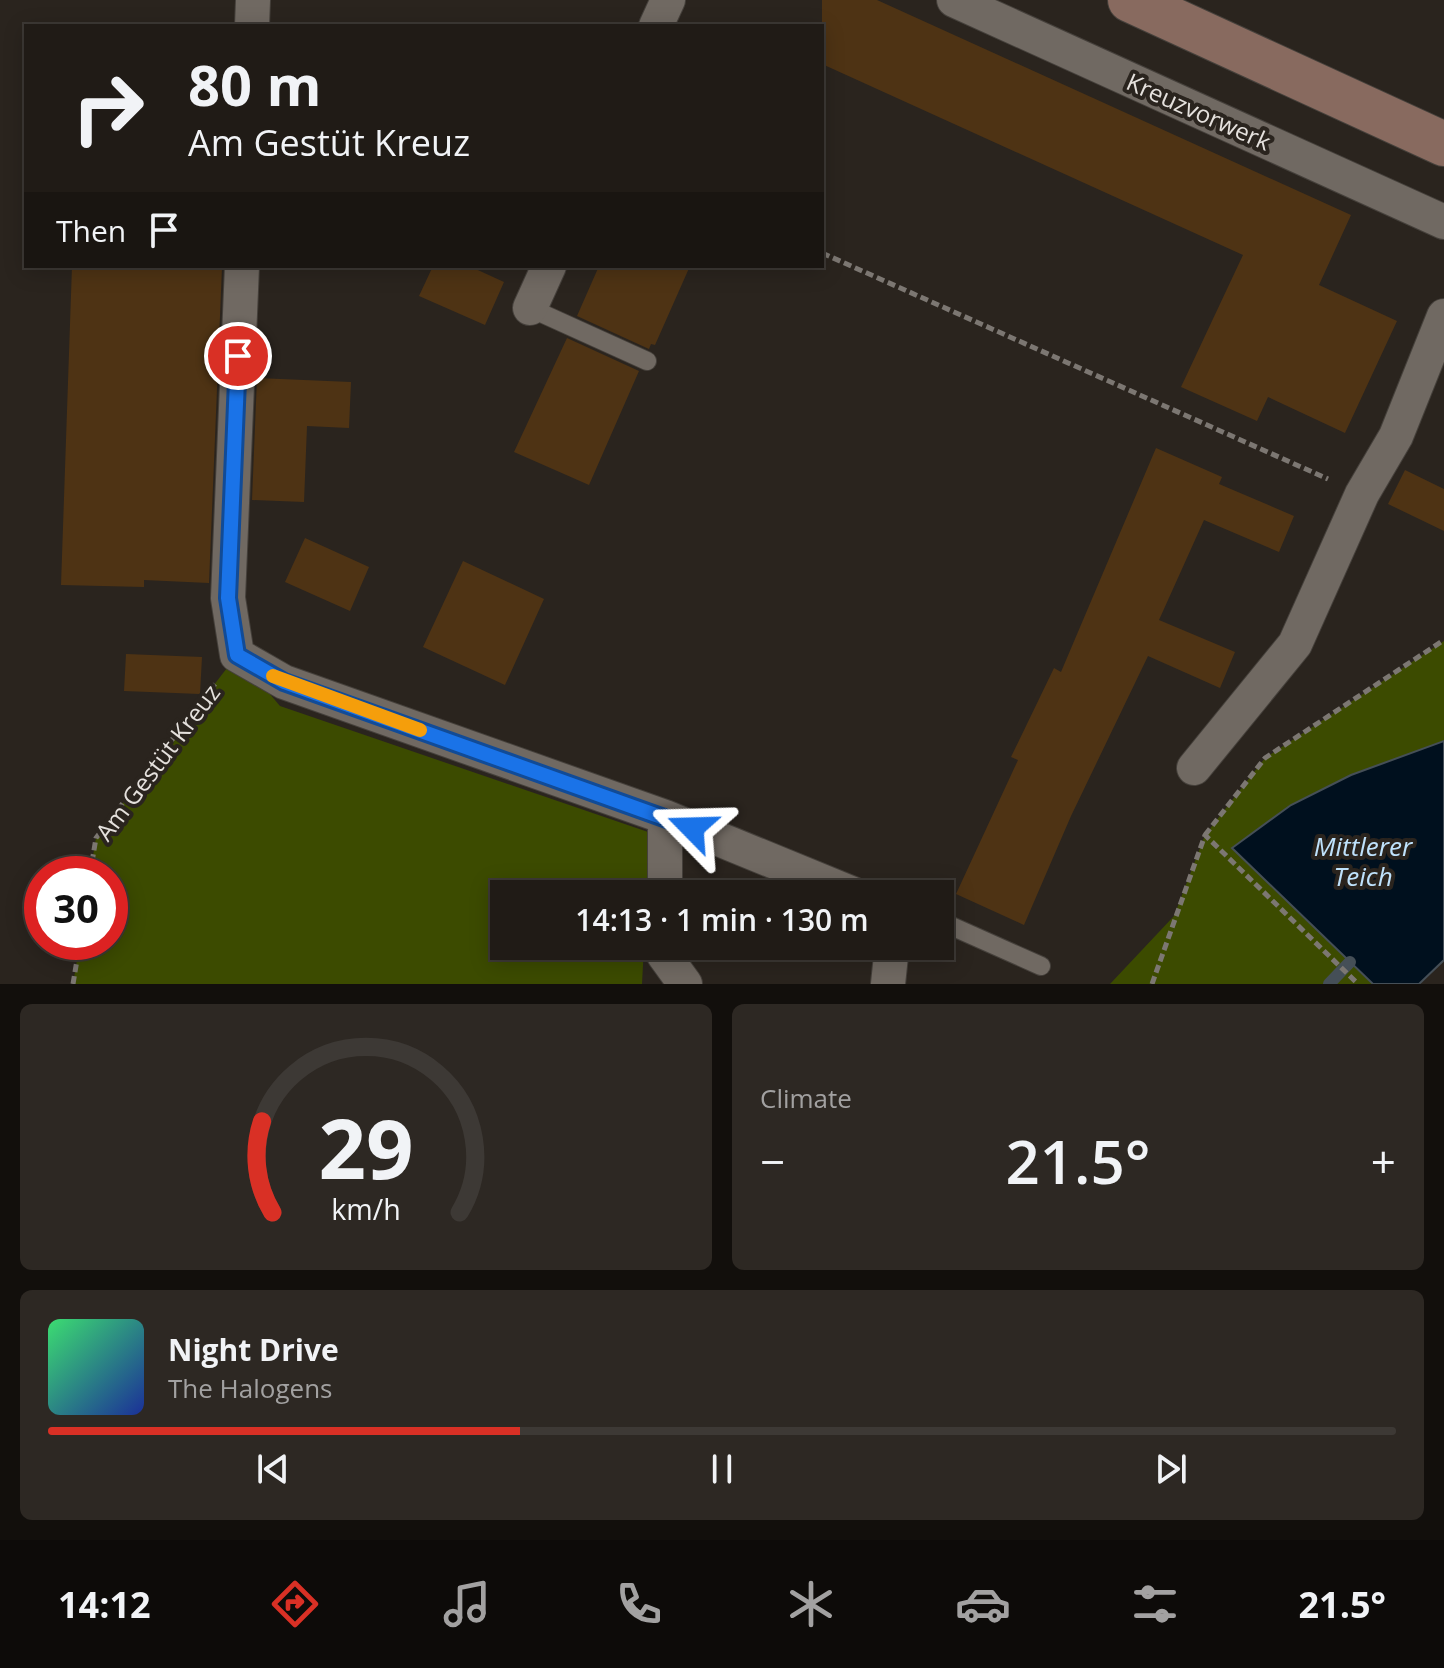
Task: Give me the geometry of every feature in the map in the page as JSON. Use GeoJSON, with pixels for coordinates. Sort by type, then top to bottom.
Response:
{"type":"FeatureCollection","features":[{"type":"Feature","properties":{"kind":"street"},"geometry":{"type":"LineString","coordinates":[[252,24],[253,0]]}},
{"type":"Feature","properties":{"kind":"street"},"geometry":{"type":"LineString","coordinates":[[657,24],[668,0]]}},
{"type":"Feature","properties":{"kind":"street","name":"Kreuzvorwerk"},"geometry":{"type":"LineString","coordinates":[[954,0],[1444,222]]}},
{"type":"Feature","properties":{"kind":"street"},"geometry":{"type":"LineString","coordinates":[[1130,0],[1444,144]]}},
{"type":"Feature","properties":{"kind":"street"},"geometry":{"type":"LineString","coordinates":[[242,268],[228,598],[237,655],[284,682],[665,817],[819,880]]}},
{"type":"Feature","properties":{"kind":"street"},"geometry":{"type":"LineString","coordinates":[[530,308],[548,268]]}},
{"type":"Feature","properties":{"kind":"street"},"geometry":{"type":"LineString","coordinates":[[1194,768],[1295,644],[1362,494],[1396,436],[1444,316]]}},
{"type":"Feature","properties":{"kind":"street"},"geometry":{"type":"LineString","coordinates":[[665,817],[665,880]]}},
{"type":"Feature","properties":{"kind":"street"},"geometry":{"type":"LineString","coordinates":[[668,960],[685,984]]}},
{"type":"Feature","properties":{"kind":"street"},"geometry":{"type":"LineString","coordinates":[[888,984],[891,960]]}},
{"type":"Feature","properties":{"kind":"lane"},"geometry":{"type":"LineString","coordinates":[[530,308],[647,361]]}},
{"type":"Feature","properties":{"kind":"lane"},"geometry":{"type":"LineString","coordinates":[[954,927],[1041,966]]}},
{"type":"Feature","properties":{"kind":"path"},"geometry":{"type":"LineString","coordinates":[[824,254],[1362,494]]}},
{"type":"Feature","properties":{"kind":"path"},"geometry":{"type":"LineString","coordinates":[[1152,984],[1205,835],[1265,758],[1444,640]]}},
{"type":"Feature","properties":{"kind":"path","name":"Am Gestüt Kreuz"},"geometry":{"type":"LineString","coordinates":[[93,856],[96,838],[237,655]]}},
{"type":"Feature","properties":{"kind":"path"},"geometry":{"type":"LineString","coordinates":[[1205,835],[1358,984]]}},
{"type":"Feature","properties":{"kind":"path"},"geometry":{"type":"LineString","coordinates":[[73,984],[77,960]]}},
{"type":"Feature","properties":{"kind":"green space"},"geometry":{"type":"Polygon","coordinates":[[[1444,641],[1444,741],[1351,775],[1233,848],[1373,984],[1110,984],[1174,916],[1205,835],[1265,758],[1444,641]]]}},
{"type":"Feature","properties":{"kind":"green space"},"geometry":{"type":"Polygon","coordinates":[[[237,655],[280,706],[651,833],[649,880],[490,880],[490,960],[643,960],[642,984],[73,984],[77,960],[128,960],[128,856],[93,856],[96,838],[237,655]]]}},
{"type":"Feature","properties":{"kind":"water","name":"Mittlerer Teich"},"geometry":{"type":"Polygon","coordinates":[[[1444,741],[1444,960],[1419,984],[1373,984],[1232,848],[1291,805],[1351,775],[1444,741]]]}},
{"type":"Feature","properties":{"kind":"building"},"geometry":{"type":"Polygon","coordinates":[[[822,0],[877,0],[1351,215],[1319,285],[1397,321],[1345,433],[1268,397],[1257,421],[1181,387],[1243,255],[824,65],[822,0]]]}},
{"type":"Feature","properties":{"kind":"building"},"geometry":{"type":"Polygon","coordinates":[[[72,268],[222,268],[209,583],[144,580],[144,587],[61,585],[72,268]]]}},
{"type":"Feature","properties":{"kind":"building"},"geometry":{"type":"Polygon","coordinates":[[[432,268],[473,268],[504,282],[485,325],[419,296],[432,268]]]}},
{"type":"Feature","properties":{"kind":"building"},"geometry":{"type":"Polygon","coordinates":[[[598,268],[689,268],[655,345],[651,344],[649,349],[577,316],[598,268]]]}},
{"type":"Feature","properties":{"kind":"building"},"geometry":{"type":"Polygon","coordinates":[[[567,338],[639,371],[589,485],[514,452],[567,338]]]}},
{"type":"Feature","properties":{"kind":"building"},"geometry":{"type":"Polygon","coordinates":[[[257,378],[351,382],[349,428],[307,426],[304,502],[252,500],[257,378]]]}},
{"type":"Feature","properties":{"kind":"building"},"geometry":{"type":"Polygon","coordinates":[[[1156,448],[1222,477],[1219,484],[1294,516],[1279,552],[1204,520],[1159,620],[1235,652],[1220,688],[1148,656],[1071,816],[1024,925],[956,894],[1018,760],[1011,757],[1054,668],[1061,672],[1156,448]]]}},
{"type":"Feature","properties":{"kind":"building"},"geometry":{"type":"Polygon","coordinates":[[[1405,470],[1444,489],[1444,531],[1388,504],[1405,470]]]}},
{"type":"Feature","properties":{"kind":"building"},"geometry":{"type":"Polygon","coordinates":[[[305,538],[369,567],[350,611],[285,582],[305,538]]]}},
{"type":"Feature","properties":{"kind":"building"},"geometry":{"type":"Polygon","coordinates":[[[463,561],[544,599],[505,685],[423,647],[463,561]]]}},
{"type":"Feature","properties":{"kind":"building"},"geometry":{"type":"Polygon","coordinates":[[[126,654],[202,657],[200,694],[124,691],[126,654]]]}},
{"type":"Feature","properties":{"kind":"waterway"},"geometry":{"type":"LineString","coordinates":[[1329,984],[1350,962]]}},
{"type":"Feature","properties":{"kind":"slow traffic"},"geometry":{"type":"LineString","coordinates":[[273,676],[420,730]]}},
{"type":"Feature","properties":{"kind":"route"},"geometry":{"type":"LineString","coordinates":[[238,356],[228,598],[237,655],[284,682],[692,828]]}}]}
